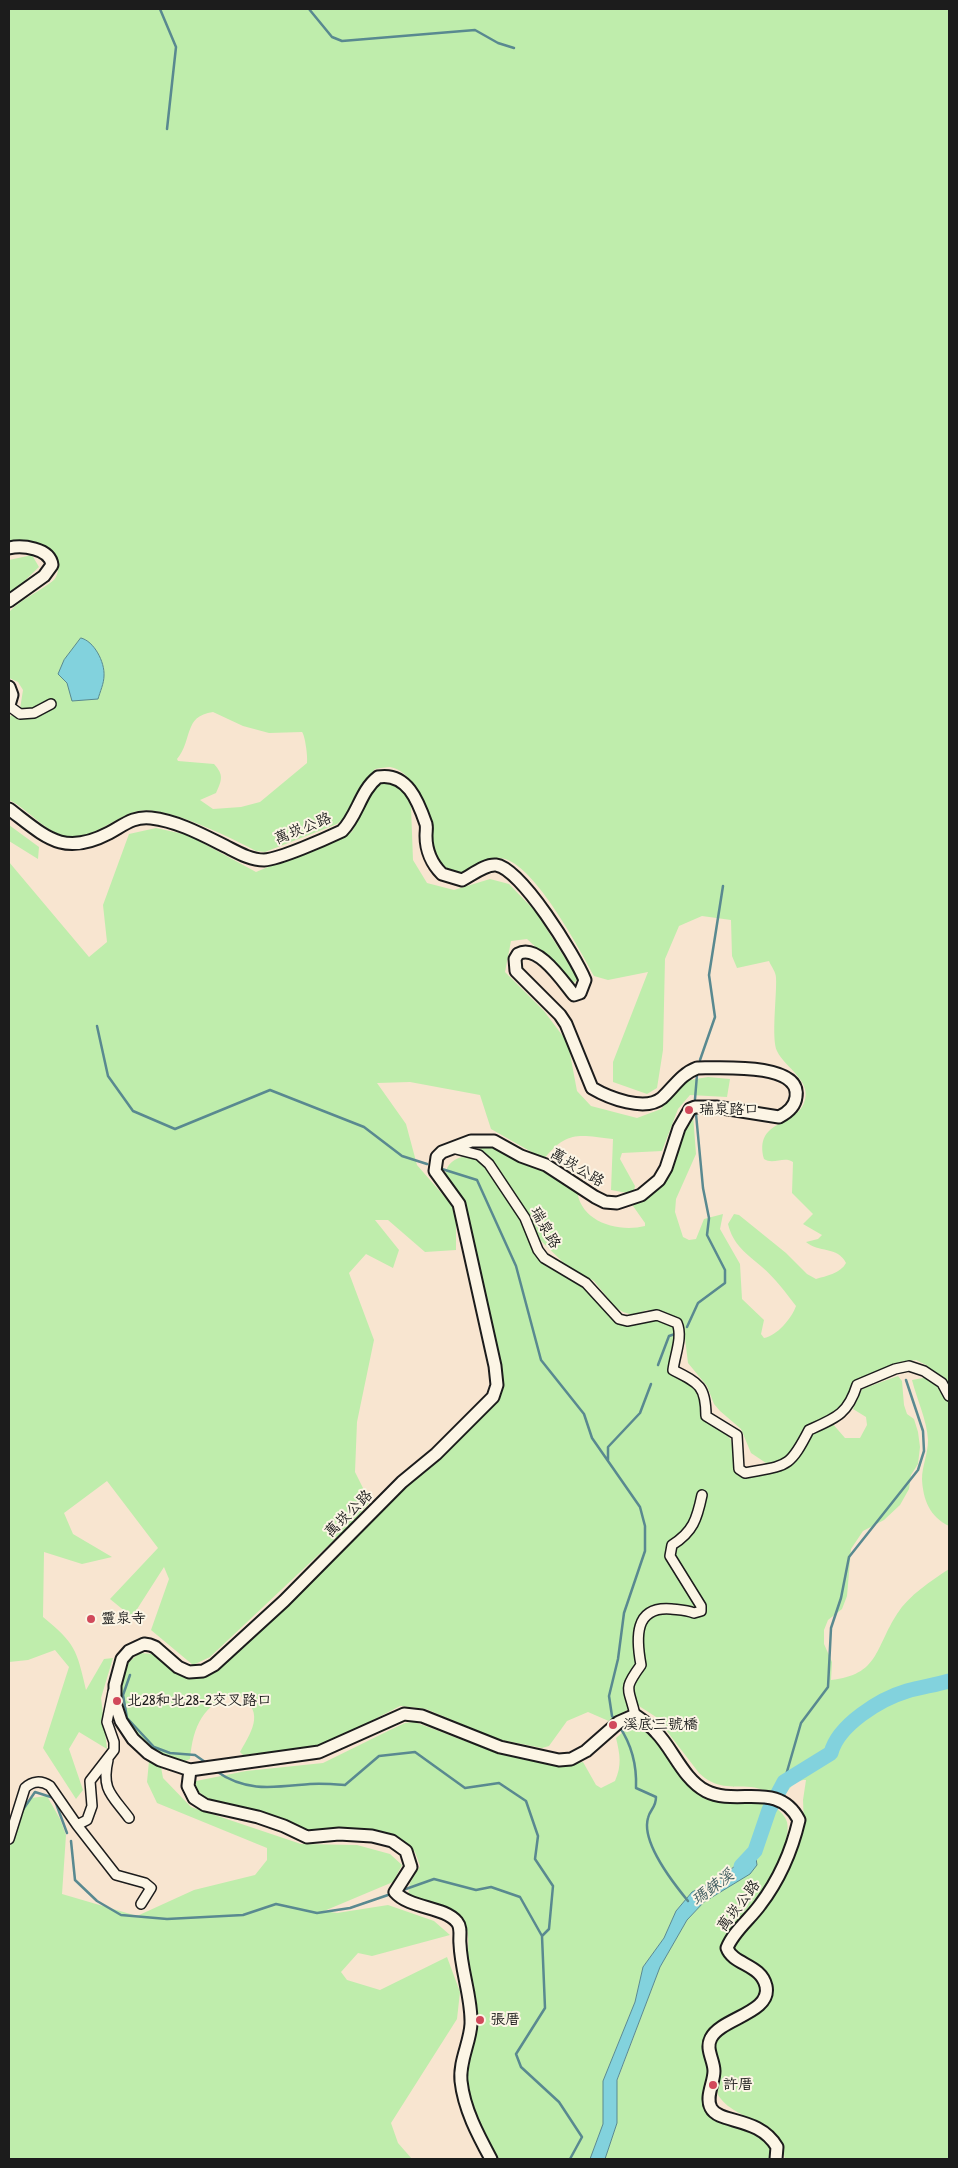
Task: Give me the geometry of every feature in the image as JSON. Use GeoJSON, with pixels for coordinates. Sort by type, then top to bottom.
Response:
{"type":"FeatureCollection","features":[{"type":"Feature","properties":{"kind":"street"},"geometry":{"type":"LineString","coordinates":[[9,548],[40,550],[50,558],[52,565],[44,576],[9,602]]}},
{"type":"Feature","properties":{"kind":"street"},"geometry":{"type":"LineString","coordinates":[[9,687],[12,694],[9,706],[20,714],[34,713],[51,704]]}},
{"type":"Feature","properties":{"kind":"street","name":"萬崁公路"},"geometry":{"type":"LineString","coordinates":[[9,809],[30,826],[51,839],[71,845],[94,840],[133,819],[151,818],[172,822],[246,856],[266,860],[342,831],[350,823],[363,794],[378,777],[403,780],[411,792],[426,826],[429,854],[442,874],[462,880],[487,866],[502,867],[514,875],[557,930],[584,980],[580,993],[574,995],[549,965],[532,953],[522,952],[518,954],[514,966],[516,971],[560,1015],[566,1024],[592,1088],[618,1101],[654,1102],[661,1098],[686,1072],[697,1068],[727,1068],[771,1071],[789,1079],[796,1090],[794,1104],[779,1117],[716,1107],[695,1107],[690,1109],[679,1128],[666,1168],[658,1180],[641,1195],[617,1203],[605,1202],[595,1197],[546,1165],[521,1156],[494,1141],[471,1141],[452,1148],[437,1157],[435,1172],[459,1204],[495,1366],[497,1385],[493,1397],[436,1454],[402,1482],[284,1601],[214,1665],[196,1673],[185,1671],[155,1647],[144,1644],[128,1651],[122,1659],[115,1685],[117,1712],[133,1739],[141,1748],[160,1760],[190,1770],[318,1752],[404,1714],[422,1716],[500,1747],[558,1760],[572,1759],[586,1751],[616,1724],[636,1715],[657,1732],[690,1777],[705,1790],[722,1795],[755,1795],[784,1802],[793,1809],[799,1820],[793,1844],[771,1889],[743,1928],[731,1939],[727,1948],[730,1955],[755,1970],[766,1984],[766,1993],[763,2001],[748,2013],[717,2031],[711,2038],[709,2049],[714,2070],[709,2096],[709,2104],[712,2111],[717,2115],[755,2125],[766,2133],[777,2147],[776,2159]]}},
{"type":"Feature","properties":{"kind":"street","name":"瑞泉路"},"geometry":{"type":"LineString","coordinates":[[452,1148],[479,1155],[489,1164],[525,1218],[538,1250],[544,1258],[586,1282],[618,1319],[627,1321],[657,1315],[677,1323],[680,1338],[674,1355],[673,1370],[695,1380],[703,1390],[706,1416],[737,1435],[739,1469],[746,1473],[784,1466],[797,1453],[809,1430],[832,1420],[846,1410],[857,1385],[895,1369],[909,1366],[924,1371],[942,1383],[949,1396]]}},
{"type":"Feature","properties":{"kind":"street"},"geometry":{"type":"LineString","coordinates":[[636,1715],[626,1689],[630,1680],[641,1666],[638,1641],[641,1622],[646,1613],[657,1608],[687,1610],[694,1613],[700,1611],[701,1606],[670,1556],[672,1545],[683,1538],[697,1519],[702,1495]]}},
{"type":"Feature","properties":{"kind":"street"},"geometry":{"type":"LineString","coordinates":[[77,1825],[87,1820],[92,1806],[90,1781],[114,1750],[114,1742],[106,1722],[115,1685]]}},
{"type":"Feature","properties":{"kind":"street"},"geometry":{"type":"LineString","coordinates":[[108,1760],[104,1778],[106,1787],[129,1818]]}},
{"type":"Feature","properties":{"kind":"street"},"geometry":{"type":"LineString","coordinates":[[190,1770],[188,1786],[194,1798],[205,1805],[258,1817],[308,1837],[339,1834],[372,1836],[392,1841],[406,1851],[411,1867],[396,1892],[405,1900],[446,1915],[457,1922],[460,1929],[460,1944],[471,2024],[465,2044],[461,2079],[469,2114],[491,2159]]}},
{"type":"Feature","properties":{"kind":"street"},"geometry":{"type":"LineString","coordinates":[[9,1839],[25,1788],[31,1783],[44,1782],[50,1786],[77,1825],[116,1875],[145,1883],[151,1888],[141,1904]]}},
{"type":"Feature","properties":{"kind":"green space"},"geometry":{"type":"Polygon","coordinates":[[[9,9],[949,9],[949,1526],[932,1513],[926,1501],[923,1487],[922,1474],[928,1440],[924,1418],[912,1380],[923,1378],[928,1366],[916,1360],[900,1362],[865,1377],[839,1409],[783,1461],[766,1463],[751,1453],[741,1429],[714,1404],[707,1386],[688,1363],[683,1322],[672,1315],[663,1313],[647,1310],[633,1315],[615,1307],[594,1281],[566,1265],[540,1240],[527,1213],[500,1170],[478,1149],[488,1148],[514,1154],[543,1168],[577,1188],[579,1199],[584,1209],[601,1222],[611,1226],[634,1228],[645,1226],[645,1223],[633,1206],[662,1181],[673,1157],[687,1115],[693,1115],[696,1154],[676,1199],[675,1212],[683,1237],[689,1240],[696,1239],[704,1219],[723,1214],[720,1229],[740,1264],[742,1299],[764,1320],[761,1334],[764,1338],[779,1330],[788,1321],[796,1306],[771,1276],[733,1238],[728,1224],[734,1214],[739,1215],[786,1253],[807,1274],[816,1279],[837,1272],[846,1263],[838,1254],[816,1248],[806,1242],[818,1239],[822,1235],[803,1224],[813,1214],[792,1193],[793,1162],[790,1160],[767,1161],[764,1159],[762,1146],[765,1137],[776,1125],[799,1111],[806,1095],[802,1081],[781,1057],[775,1045],[776,978],[774,971],[769,961],[737,968],[732,956],[731,920],[702,916],[679,926],[665,959],[663,1050],[657,1088],[647,1094],[613,1082],[613,1062],[648,972],[608,980],[594,976],[556,910],[530,877],[517,865],[505,859],[495,858],[486,860],[462,873],[454,874],[446,870],[438,861],[434,852],[431,824],[422,798],[405,774],[398,770],[390,767],[375,769],[355,795],[346,816],[337,824],[265,852],[256,851],[198,824],[150,810],[129,814],[82,836],[63,836],[55,833],[9,800],[9,717],[20,709],[23,690],[18,682],[9,678],[9,612],[56,578],[58,572],[57,562],[54,556],[41,549],[9,545],[9,9]],[[213,712],[203,714],[193,724],[182,752],[177,759],[178,761],[214,764],[217,768],[221,778],[216,793],[200,800],[213,809],[241,807],[260,802],[307,763],[306,746],[302,732],[269,733],[243,726],[213,712]]]}},
{"type":"Feature","properties":{"kind":"green space"},"geometry":{"type":"Polygon","coordinates":[[[32,555],[39,567],[9,596],[9,560],[32,555]]]}},
{"type":"Feature","properties":{"kind":"green space"},"geometry":{"type":"Polygon","coordinates":[[[383,778],[404,789],[411,807],[413,860],[427,883],[454,890],[490,879],[509,884],[536,912],[578,979],[574,983],[527,939],[511,941],[505,972],[544,1011],[568,1043],[577,1091],[591,1106],[637,1118],[661,1109],[684,1081],[708,1077],[730,1079],[727,1097],[690,1095],[678,1109],[662,1151],[622,1153],[620,1159],[635,1186],[633,1194],[611,1190],[613,1139],[582,1136],[567,1139],[560,1143],[544,1159],[491,1129],[480,1095],[410,1082],[377,1083],[406,1124],[417,1165],[456,1210],[456,1250],[425,1252],[388,1220],[375,1220],[399,1250],[393,1268],[366,1254],[349,1273],[374,1340],[357,1422],[355,1472],[370,1502],[351,1524],[210,1657],[193,1665],[151,1630],[169,1579],[164,1567],[132,1617],[110,1599],[158,1548],[107,1481],[64,1513],[73,1534],[112,1557],[82,1564],[44,1552],[43,1617],[62,1634],[73,1648],[80,1665],[86,1690],[104,1659],[113,1658],[101,1698],[107,1749],[79,1732],[69,1749],[83,1790],[76,1799],[43,1748],[69,1667],[55,1650],[28,1660],[9,1662],[9,862],[89,957],[107,942],[103,905],[129,834],[156,828],[188,835],[256,872],[352,832],[369,783],[383,778]]]}},
{"type":"Feature","properties":{"kind":"green space"},"geometry":{"type":"Polygon","coordinates":[[[9,825],[39,847],[38,859],[9,841],[9,825]]]}},
{"type":"Feature","properties":{"kind":"green space"},"geometry":{"type":"Polygon","coordinates":[[[462,1157],[472,1158],[484,1163],[520,1216],[539,1258],[546,1266],[586,1289],[614,1319],[657,1318],[674,1325],[677,1336],[671,1368],[694,1385],[700,1394],[702,1404],[731,1440],[737,1472],[747,1478],[787,1466],[798,1455],[811,1432],[832,1423],[845,1438],[860,1438],[867,1425],[866,1417],[853,1409],[862,1389],[898,1376],[902,1381],[904,1405],[907,1414],[914,1419],[918,1432],[920,1447],[918,1464],[911,1475],[909,1489],[900,1505],[884,1520],[863,1531],[851,1549],[847,1596],[842,1609],[828,1620],[824,1630],[824,1644],[832,1662],[831,1680],[847,1677],[858,1672],[874,1658],[902,1607],[921,1589],[949,1569],[949,2159],[785,2159],[781,2145],[775,2135],[756,2121],[735,2111],[718,2095],[719,2064],[714,2050],[715,2041],[727,2028],[761,2008],[773,1992],[770,1983],[761,1970],[737,1951],[732,1944],[751,1925],[767,1904],[796,1849],[804,1825],[803,1800],[806,1780],[794,1783],[782,1797],[755,1788],[724,1786],[711,1782],[699,1773],[656,1717],[639,1706],[628,1709],[611,1722],[588,1712],[567,1721],[549,1746],[542,1748],[497,1739],[426,1709],[400,1706],[323,1746],[243,1755],[240,1752],[253,1727],[254,1713],[245,1699],[236,1693],[215,1703],[202,1718],[194,1736],[190,1759],[185,1761],[162,1756],[145,1745],[136,1736],[123,1714],[119,1690],[126,1666],[132,1659],[140,1653],[153,1654],[202,1676],[212,1673],[501,1387],[499,1361],[465,1209],[446,1180],[446,1171],[449,1165],[462,1157]]]}},
{"type":"Feature","properties":{"kind":"green space"},"geometry":{"type":"Polygon","coordinates":[[[414,1722],[475,1745],[520,1758],[543,1763],[564,1764],[583,1762],[596,1785],[601,1788],[615,1781],[619,1770],[620,1760],[616,1738],[630,1726],[636,1726],[647,1732],[704,1793],[761,1800],[780,1811],[787,1822],[788,1830],[778,1863],[757,1901],[732,1930],[721,1950],[748,1973],[761,1989],[748,2006],[715,2026],[707,2060],[709,2072],[704,2104],[710,2116],[758,2132],[773,2151],[770,2159],[605,2159],[617,2123],[617,2081],[660,1967],[687,1920],[704,1902],[750,1874],[743,1859],[718,1879],[692,1892],[676,1911],[664,1938],[643,1967],[635,2002],[603,2081],[603,2124],[590,2159],[496,2159],[475,2111],[468,2086],[468,2060],[476,2036],[477,2018],[468,1967],[467,1929],[462,1919],[458,1916],[408,1895],[410,1883],[420,1866],[415,1852],[387,1834],[369,1830],[336,1829],[312,1832],[267,1814],[227,1805],[205,1797],[196,1789],[196,1781],[246,1771],[323,1763],[405,1723],[414,1722]]]}},
{"type":"Feature","properties":{"kind":"green space"},"geometry":{"type":"Polygon","coordinates":[[[149,1761],[161,1767],[163,1778],[191,1807],[301,1844],[357,1845],[390,1854],[402,1865],[393,1882],[324,1911],[337,1913],[388,1905],[434,1921],[450,1935],[372,1956],[358,1953],[341,1972],[347,1980],[380,1990],[447,1957],[460,1992],[457,2019],[391,2123],[398,2143],[412,2159],[9,2159],[9,1844],[12,1822],[31,1798],[47,1796],[60,1819],[66,1835],[62,1894],[137,1916],[194,1890],[255,1875],[267,1860],[267,1848],[157,1803],[147,1782],[149,1761]]]}},
{"type":"Feature","properties":{"kind":"water"},"geometry":{"type":"Polygon","coordinates":[[[81,638],[90,643],[98,653],[103,665],[104,679],[98,699],[72,701],[67,683],[58,674],[64,660],[81,638]]]}},
{"type":"Feature","properties":{"kind":"water","name":"瑪鋉溪"},"geometry":{"type":"Polygon","coordinates":[[[755,1851],[757,1865],[750,1874],[704,1902],[687,1920],[660,1967],[617,2080],[617,2123],[605,2159],[590,2159],[603,2124],[603,2081],[635,2002],[643,1967],[664,1938],[676,1911],[692,1892],[718,1879],[755,1851]]]}},
{"type":"Feature","properties":{"kind":"waterway"},"geometry":{"type":"LineString","coordinates":[[160,9],[176,47],[167,129]]}},
{"type":"Feature","properties":{"kind":"waterway"},"geometry":{"type":"LineString","coordinates":[[309,9],[332,37],[342,41],[475,30],[498,43],[514,48]]}},
{"type":"Feature","properties":{"kind":"waterway"},"geometry":{"type":"LineString","coordinates":[[700,1060],[715,1017],[709,975],[723,886]]}},
{"type":"Feature","properties":{"kind":"waterway"},"geometry":{"type":"LineString","coordinates":[[97,1026],[108,1076],[133,1111],[175,1129],[270,1090],[364,1127],[402,1156],[427,1164]]}},
{"type":"Feature","properties":{"kind":"waterway"},"geometry":{"type":"LineString","coordinates":[[695,1099],[697,1075]]}},
{"type":"Feature","properties":{"kind":"waterway"},"geometry":{"type":"LineString","coordinates":[[687,1327],[698,1303],[725,1283],[725,1270],[707,1235],[709,1218],[703,1188],[696,1114]]}},
{"type":"Feature","properties":{"kind":"waterway"},"geometry":{"type":"LineString","coordinates":[[442,1169],[477,1180],[516,1266],[541,1360],[584,1414],[592,1438],[640,1507],[645,1526],[645,1551],[624,1613],[618,1659],[609,1696],[612,1716],[616,1721]]}},
{"type":"Feature","properties":{"kind":"waterway"},"geometry":{"type":"LineString","coordinates":[[658,1365],[669,1336],[675,1334]]}},
{"type":"Feature","properties":{"kind":"waterway"},"geometry":{"type":"LineString","coordinates":[[784,1782],[801,1723],[828,1687],[831,1628],[841,1598],[849,1557],[918,1470],[924,1451],[923,1431],[906,1380]]}},
{"type":"Feature","properties":{"kind":"waterway"},"geometry":{"type":"LineString","coordinates":[[608,1460],[608,1447],[640,1413],[651,1384]]}},
{"type":"Feature","properties":{"kind":"waterway"},"geometry":{"type":"LineString","coordinates":[[130,1675],[123,1695],[127,1718],[154,1747],[170,1753],[195,1755],[208,1764]]}},
{"type":"Feature","properties":{"kind":"waterway","name":"瑪鋉溪"},"geometry":{"type":"LineString","coordinates":[[741,1866],[755,1851],[769,1810],[784,1782],[831,1753],[835,1743],[851,1723],[873,1707],[907,1691],[949,1681]]}},
{"type":"Feature","properties":{"kind":"waterway"},"geometry":{"type":"LineString","coordinates":[[619,1726],[633,1755],[636,1771],[636,1788],[656,1797],[655,1804],[648,1818],[649,1839],[667,1874],[688,1901]]}},
{"type":"Feature","properties":{"kind":"waterway"},"geometry":{"type":"LineString","coordinates":[[216,1771],[239,1783],[250,1786],[345,1785],[379,1756],[415,1752],[465,1788],[499,1783],[526,1801],[538,1836],[535,1859],[553,1886],[549,1929],[542,1936],[545,2008],[516,2054],[521,2067],[559,2102],[582,2137],[570,2159]]}},
{"type":"Feature","properties":{"kind":"waterway"},"geometry":{"type":"LineString","coordinates":[[22,1811],[35,1792],[54,1798],[67,1833]]}},
{"type":"Feature","properties":{"kind":"waterway"},"geometry":{"type":"LineString","coordinates":[[71,1841],[75,1880],[97,1901],[121,1915],[167,1919],[243,1915],[276,1904],[317,1913],[350,1908],[388,1895]]}},
{"type":"Feature","properties":{"kind":"waterway"},"geometry":{"type":"LineString","coordinates":[[403,1890],[434,1879],[476,1890],[491,1887],[520,1897],[542,1936]]}},
{"type":"Feature","properties":{"kind":"place","name":"瑞泉路口"},"geometry":{"type":"Point","coordinates":[689,1110]}},
{"type":"Feature","properties":{"kind":"place","name":"靈泉寺"},"geometry":{"type":"Point","coordinates":[91,1619]}},
{"type":"Feature","properties":{"kind":"place","name":"北28和北28-2交叉路口"},"geometry":{"type":"Point","coordinates":[117,1701]}},
{"type":"Feature","properties":{"kind":"place","name":"溪底三號橋"},"geometry":{"type":"Point","coordinates":[613,1725]}},
{"type":"Feature","properties":{"kind":"place","name":"張厝"},"geometry":{"type":"Point","coordinates":[480,2020]}},
{"type":"Feature","properties":{"kind":"place","name":"許厝"},"geometry":{"type":"Point","coordinates":[713,2085]}}]}
